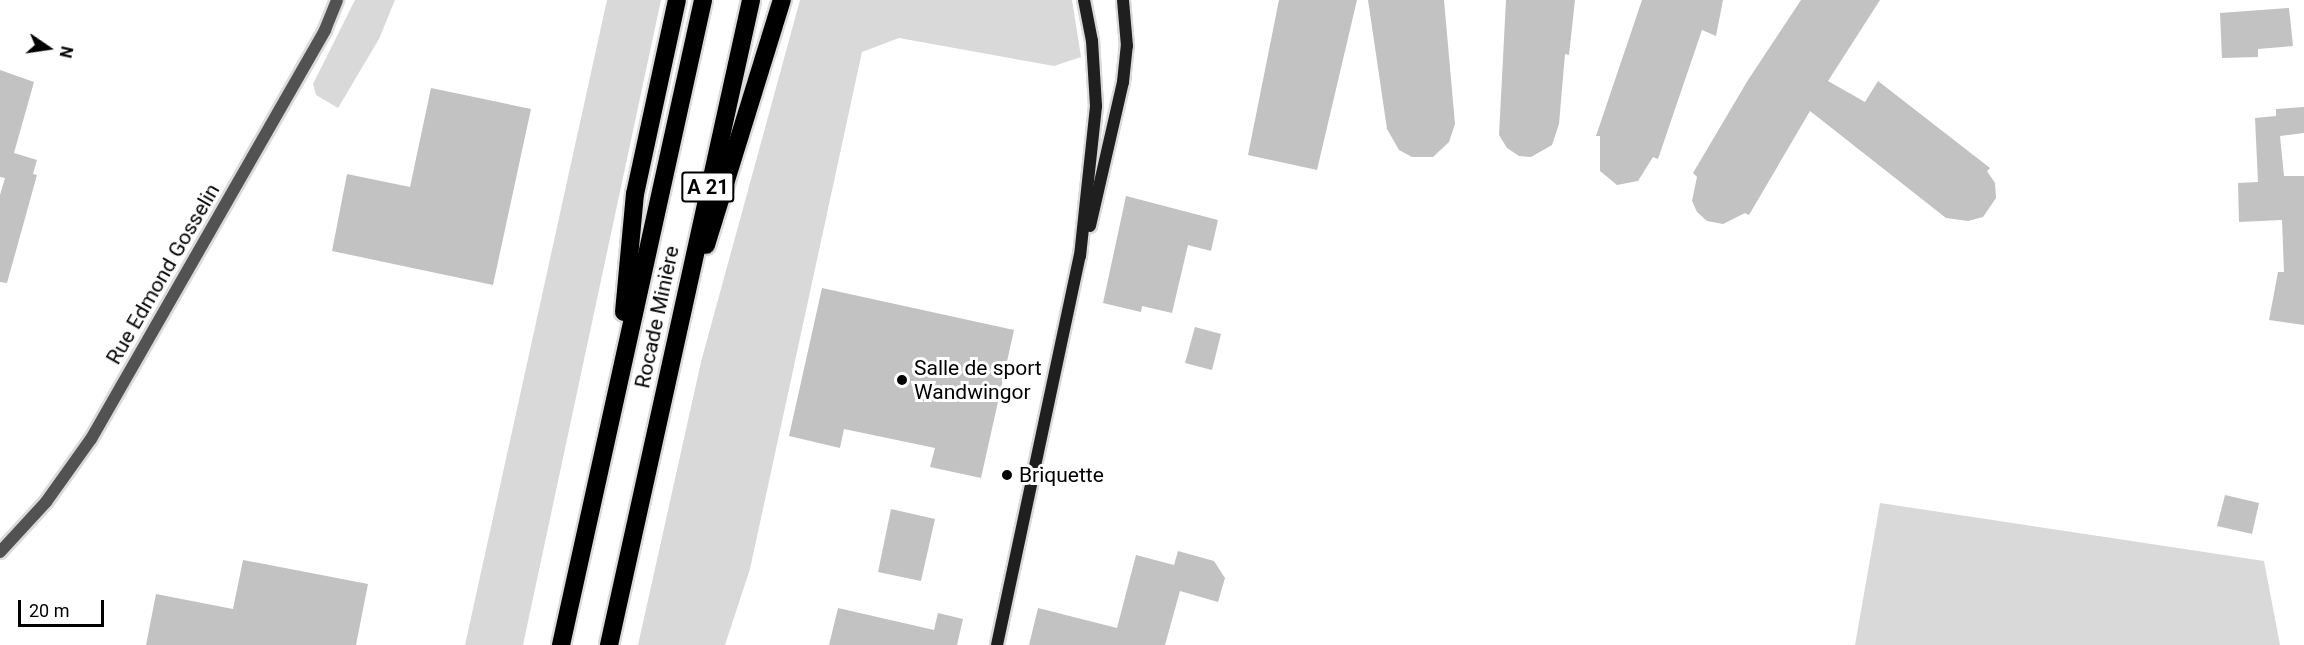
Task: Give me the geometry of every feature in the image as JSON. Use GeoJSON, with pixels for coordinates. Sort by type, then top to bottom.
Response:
{"type":"FeatureCollection","features":[{"type":"Feature","properties":{"kind":"highway"},"geometry":{"type":"LineString","coordinates":[[620,370],[633,204],[677,0]]}},
{"type":"Feature","properties":{"kind":"highway","name":"Rocade Minière"},"geometry":{"type":"LineString","coordinates":[[561,645],[703,0]]}},
{"type":"Feature","properties":{"kind":"highway","name":"Rocade Minière"},"geometry":{"type":"LineString","coordinates":[[609,645],[751,0]]}},
{"type":"Feature","properties":{"kind":"highway"},"geometry":{"type":"LineString","coordinates":[[667,374],[782,0]]}},
{"type":"Feature","properties":{"kind":"street","name":"Rue Edmond Gosselin"},"geometry":{"type":"LineString","coordinates":[[0,552],[46,502],[91,439],[325,30],[337,0]]}},
{"type":"Feature","properties":{"kind":"street"},"geometry":{"type":"LineString","coordinates":[[1080,256],[1096,106],[1093,50],[1084,0]]}},
{"type":"Feature","properties":{"kind":"street"},"geometry":{"type":"LineString","coordinates":[[997,645],[1080,256],[1102,184],[1120,101],[1127,46],[1123,0]]}},
{"type":"Feature","properties":{"kind":"shaded area"},"geometry":{"type":"Polygon","coordinates":[[[355,0],[395,0],[379,39],[338,108],[316,95],[313,84],[355,0]]]}},
{"type":"Feature","properties":{"kind":"shaded area"},"geometry":{"type":"Polygon","coordinates":[[[607,0],[661,0],[523,645],[465,645],[607,0]]]}},
{"type":"Feature","properties":{"kind":"shaded area"},"geometry":{"type":"Polygon","coordinates":[[[800,0],[1072,0],[1081,57],[1054,66],[899,38],[862,52],[750,569],[725,645],[638,645],[701,362],[800,0]]]}},
{"type":"Feature","properties":{"kind":"shaded area"},"geometry":{"type":"Polygon","coordinates":[[[1880,503],[2264,561],[2280,645],[1855,645],[1880,503]]]}},
{"type":"Feature","properties":{"kind":"building"},"geometry":{"type":"Polygon","coordinates":[[[1279,0],[1357,0],[1317,170],[1248,155],[1279,0]]]}},
{"type":"Feature","properties":{"kind":"building"},"geometry":{"type":"Polygon","coordinates":[[[1368,0],[1444,0],[1455,124],[1449,142],[1433,157],[1412,157],[1399,150],[1387,129],[1368,0]]]}},
{"type":"Feature","properties":{"kind":"building"},"geometry":{"type":"Polygon","coordinates":[[[1506,0],[1575,0],[1569,55],[1565,54],[1559,124],[1552,145],[1531,157],[1519,156],[1507,148],[1499,135],[1506,0]]]}},
{"type":"Feature","properties":{"kind":"building"},"geometry":{"type":"Polygon","coordinates":[[[1642,0],[1723,0],[1716,36],[1702,30],[1658,159],[1653,157],[1638,181],[1617,185],[1600,171],[1600,136],[1596,136],[1642,0]]]}},
{"type":"Feature","properties":{"kind":"building"},"geometry":{"type":"Polygon","coordinates":[[[1801,0],[1880,0],[1828,81],[1865,102],[1878,81],[1990,168],[1987,171],[1995,183],[1996,198],[1983,217],[1968,221],[1946,218],[1810,111],[1749,215],[1745,213],[1723,224],[1707,221],[1697,212],[1692,201],[1697,177],[1693,173],[1748,80],[1801,0]]]}},
{"type":"Feature","properties":{"kind":"building"},"geometry":{"type":"Polygon","coordinates":[[[2289,8],[2293,46],[2258,49],[2258,57],[2222,58],[2220,13],[2289,8]]]}},
{"type":"Feature","properties":{"kind":"building"},"geometry":{"type":"Polygon","coordinates":[[[0,70],[34,82],[14,153],[37,160],[33,174],[37,175],[7,283],[0,282],[0,195],[5,178],[0,177],[0,70]]]}},
{"type":"Feature","properties":{"kind":"building"},"geometry":{"type":"Polygon","coordinates":[[[431,88],[531,109],[493,285],[332,251],[347,174],[410,187],[431,88]]]}},
{"type":"Feature","properties":{"kind":"building"},"geometry":{"type":"Polygon","coordinates":[[[2304,107],[2304,133],[2280,136],[2284,176],[2304,176],[2304,325],[2269,320],[2278,272],[2284,272],[2282,220],[2239,222],[2238,183],[2258,182],[2255,118],[2276,116],[2276,109],[2304,107]]]}},
{"type":"Feature","properties":{"kind":"building"},"geometry":{"type":"Polygon","coordinates":[[[1126,196],[1218,220],[1211,251],[1188,245],[1172,313],[1142,306],[1141,312],[1103,303],[1126,196]]]}},
{"type":"Feature","properties":{"kind":"building","name":"Salle de sport Wandwingor"},"geometry":{"type":"Polygon","coordinates":[[[822,288],[1014,330],[981,478],[930,467],[935,448],[844,429],[840,448],[789,436],[822,288]]]}},
{"type":"Feature","properties":{"kind":"building"},"geometry":{"type":"Polygon","coordinates":[[[1195,327],[1221,334],[1212,370],[1185,363],[1195,327]]]}},
{"type":"Feature","properties":{"kind":"building"},"geometry":{"type":"Polygon","coordinates":[[[2225,495],[2259,503],[2252,534],[2217,526],[2225,495]]]}},
{"type":"Feature","properties":{"kind":"building"},"geometry":{"type":"Polygon","coordinates":[[[891,509],[935,519],[921,581],[878,572],[891,509]]]}},
{"type":"Feature","properties":{"kind":"building"},"geometry":{"type":"Polygon","coordinates":[[[1178,551],[1214,561],[1225,578],[1218,602],[1180,591],[1165,645],[1029,645],[1038,608],[1117,628],[1136,555],[1174,565],[1178,551]]]}},
{"type":"Feature","properties":{"kind":"building"},"geometry":{"type":"Polygon","coordinates":[[[243,560],[368,584],[356,645],[146,645],[156,594],[233,609],[243,560]]]}},
{"type":"Feature","properties":{"kind":"building"},"geometry":{"type":"Polygon","coordinates":[[[838,608],[934,630],[938,613],[963,619],[957,645],[829,645],[838,608]]]}},
{"type":"Feature","properties":{"kind":"place","name":"Salle de sport Wandwingor"},"geometry":{"type":"Point","coordinates":[902,380]}},
{"type":"Feature","properties":{"kind":"place","name":"Briquette"},"geometry":{"type":"Point","coordinates":[1007,475]}}]}
